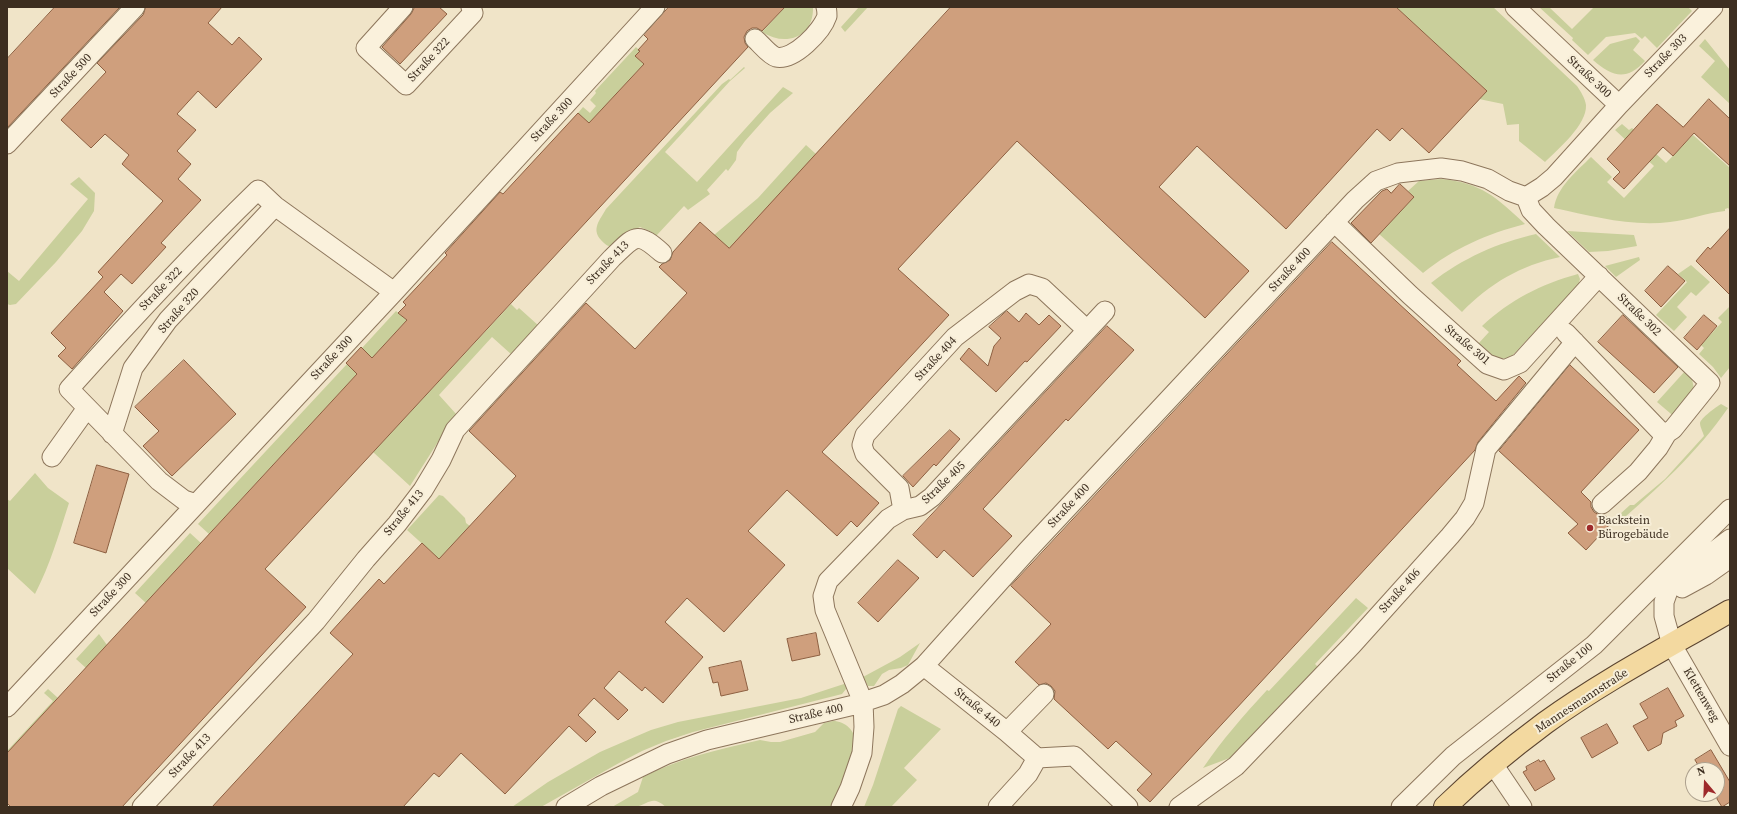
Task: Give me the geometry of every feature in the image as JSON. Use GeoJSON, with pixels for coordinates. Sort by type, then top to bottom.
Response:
{"type":"FeatureCollection","features":[{"type":"Feature","properties":{"kind":"main road","name":"Mannesmannstraße"},"geometry":{"type":"LineString","coordinates":[[1445,807],[1493,764],[1546,723],[1592,692],[1730,611]]}},
{"type":"Feature","properties":{"kind":"street","name":"Straße 500"},"geometry":{"type":"LineString","coordinates":[[7,144],[135,7]]}},
{"type":"Feature","properties":{"kind":"street","name":"Straße 322"},"geometry":{"type":"LineString","coordinates":[[403,7],[366,48],[406,85],[473,13],[471,7]]}},
{"type":"Feature","properties":{"kind":"street","name":"Straße 300"},"geometry":{"type":"LineString","coordinates":[[7,707],[394,292],[655,7]]}},
{"type":"Feature","properties":{"kind":"street"},"geometry":{"type":"LineString","coordinates":[[755,39],[774,56],[781,57],[790,55],[806,44],[823,24],[827,14],[826,7]]}},
{"type":"Feature","properties":{"kind":"street","name":"Straße 300"},"geometry":{"type":"LineString","coordinates":[[1515,7],[1619,105],[1554,177],[1542,188],[1526,197]]}},
{"type":"Feature","properties":{"kind":"street","name":"Straße 303"},"geometry":{"type":"LineString","coordinates":[[1619,105],[1713,7]]}},
{"type":"Feature","properties":{"kind":"street","name":"Straße 400"},"geometry":{"type":"LineString","coordinates":[[566,807],[601,786],[667,754],[707,740],[863,702],[884,694],[902,684],[924,666],[1027,551],[1334,222],[1376,181],[1398,173],[1441,168],[1462,171],[1488,179],[1509,192],[1526,197]]}},
{"type":"Feature","properties":{"kind":"street","name":"Straße 322"},"geometry":{"type":"LineString","coordinates":[[196,504],[184,500],[159,481],[69,389],[120,332],[226,221],[258,190],[275,206],[394,292]]}},
{"type":"Feature","properties":{"kind":"street","name":"Straße 302"},"geometry":{"type":"LineString","coordinates":[[1526,197],[1531,210],[1710,383],[1673,429],[1667,433]]}},
{"type":"Feature","properties":{"kind":"street","name":"Straße 320"},"geometry":{"type":"LineString","coordinates":[[112,434],[133,368],[168,320],[275,206]]}},
{"type":"Feature","properties":{"kind":"street","name":"Straße 301"},"geometry":{"type":"LineString","coordinates":[[1334,222],[1487,364],[1504,370],[1520,363],[1599,276]]}},
{"type":"Feature","properties":{"kind":"street","name":"Straße 413"},"geometry":{"type":"LineString","coordinates":[[142,807],[316,621],[366,559],[397,524],[423,490],[441,460],[455,430],[612,258],[632,238],[639,237],[649,242],[662,253]]}},
{"type":"Feature","properties":{"kind":"street","name":"Straße 404"},"geometry":{"type":"LineString","coordinates":[[903,510],[899,488],[865,454],[862,445],[865,435],[955,337],[1015,290],[1029,284],[1042,288],[1087,330]]}},
{"type":"Feature","properties":{"kind":"street","name":"Straße 405"},"geometry":{"type":"LineString","coordinates":[[863,702],[825,610],[823,596],[828,581],[888,519],[903,510],[920,506],[932,497],[1105,311]]}},
{"type":"Feature","properties":{"kind":"street"},"geometry":{"type":"LineString","coordinates":[[1557,324],[1661,432],[1667,433],[1658,448],[1638,472],[1602,504]]}},
{"type":"Feature","properties":{"kind":"street","name":"Straße 406"},"geometry":{"type":"LineString","coordinates":[[1179,807],[1236,766],[1352,644],[1450,536],[1465,518],[1474,503],[1486,449],[1575,342]]}},
{"type":"Feature","properties":{"kind":"street"},"geometry":{"type":"LineString","coordinates":[[52,457],[87,408]]}},
{"type":"Feature","properties":{"kind":"street","name":"Straße 100"},"geometry":{"type":"LineString","coordinates":[[1401,807],[1453,756],[1594,645],[1730,509]]}},
{"type":"Feature","properties":{"kind":"street"},"geometry":{"type":"LineString","coordinates":[[1664,602],[1670,585],[1730,539]]}},
{"type":"Feature","properties":{"kind":"street"},"geometry":{"type":"LineString","coordinates":[[1664,602],[1673,593],[1706,575],[1730,558]]}},
{"type":"Feature","properties":{"kind":"street","name":"Klettenweg"},"geometry":{"type":"LineString","coordinates":[[1664,602],[1664,616],[1672,645],[1730,746]]}},
{"type":"Feature","properties":{"kind":"street","name":"Straße 440"},"geometry":{"type":"LineString","coordinates":[[924,666],[1007,732],[1044,694]]}},
{"type":"Feature","properties":{"kind":"street"},"geometry":{"type":"LineString","coordinates":[[841,807],[850,788],[862,753],[864,727],[863,702]]}},
{"type":"Feature","properties":{"kind":"street"},"geometry":{"type":"LineString","coordinates":[[1007,732],[1037,758],[1074,756],[1128,807]]}},
{"type":"Feature","properties":{"kind":"street"},"geometry":{"type":"LineString","coordinates":[[998,807],[1028,774],[1037,758]]}},
{"type":"Feature","properties":{"kind":"street"},"geometry":{"type":"LineString","coordinates":[[1493,764],[1522,807]]}},
{"type":"Feature","properties":{"kind":"green space"},"geometry":{"type":"Polygon","coordinates":[[[785,7],[813,7],[812,18],[809,26],[796,37],[789,39],[771,37],[762,32],[785,7]]]}},
{"type":"Feature","properties":{"kind":"green space"},"geometry":{"type":"Polygon","coordinates":[[[859,7],[868,7],[845,32],[841,27],[859,7]]]}},
{"type":"Feature","properties":{"kind":"green space"},"geometry":{"type":"Polygon","coordinates":[[[1396,7],[1493,7],[1577,86],[1584,97],[1586,105],[1582,121],[1564,144],[1545,162],[1519,141],[1519,124],[1507,125],[1503,104],[1479,99],[1487,91],[1396,7]]]}},
{"type":"Feature","properties":{"kind":"green space"},"geometry":{"type":"Polygon","coordinates":[[[1539,7],[1549,7],[1572,29],[1594,7],[1688,7],[1692,11],[1657,48],[1645,36],[1642,39],[1635,33],[1606,37],[1588,55],[1572,40],[1573,38],[1539,7]]]}},
{"type":"Feature","properties":{"kind":"green space"},"geometry":{"type":"Polygon","coordinates":[[[1636,37],[1640,41],[1633,50],[1645,61],[1632,72],[1626,74],[1613,73],[1600,66],[1593,60],[1610,44],[1636,37]]]}},
{"type":"Feature","properties":{"kind":"green space"},"geometry":{"type":"Polygon","coordinates":[[[1705,39],[1730,70],[1730,104],[1701,77],[1715,61],[1699,46],[1705,39]]]}},
{"type":"Feature","properties":{"kind":"green space"},"geometry":{"type":"Polygon","coordinates":[[[636,47],[640,51],[635,56],[644,64],[589,123],[578,113],[583,107],[590,113],[596,106],[590,100],[596,93],[595,91],[636,47]]]}},
{"type":"Feature","properties":{"kind":"green space"},"geometry":{"type":"Polygon","coordinates":[[[744,67],[745,68],[730,81],[665,152],[697,182],[783,87],[793,93],[770,113],[745,141],[737,152],[736,160],[728,171],[726,169],[707,190],[710,194],[688,210],[684,206],[656,236],[650,231],[640,227],[630,232],[612,247],[605,244],[598,236],[597,228],[606,209],[722,84],[729,79],[730,80],[744,67]]]}},
{"type":"Feature","properties":{"kind":"green space"},"geometry":{"type":"Polygon","coordinates":[[[1622,124],[1629,130],[1632,128],[1642,137],[1641,140],[1666,163],[1693,135],[1730,168],[1730,210],[1728,208],[1725,209],[1725,211],[1677,221],[1641,223],[1612,220],[1554,208],[1559,193],[1568,180],[1591,157],[1612,177],[1607,182],[1624,198],[1654,166],[1615,130],[1622,124]]]}},
{"type":"Feature","properties":{"kind":"green space"},"geometry":{"type":"Polygon","coordinates":[[[806,145],[816,154],[704,275],[714,235],[758,198],[806,145]]]}},
{"type":"Feature","properties":{"kind":"green space"},"geometry":{"type":"Polygon","coordinates":[[[79,177],[95,193],[94,211],[82,231],[56,262],[16,304],[7,304],[7,271],[19,281],[88,199],[70,184],[79,177]]]}},
{"type":"Feature","properties":{"kind":"green space"},"geometry":{"type":"Polygon","coordinates":[[[1441,179],[1467,184],[1488,193],[1525,224],[1497,232],[1471,243],[1447,256],[1423,273],[1379,234],[1414,197],[1408,191],[1419,181],[1441,179]]]}},
{"type":"Feature","properties":{"kind":"green space"},"geometry":{"type":"Polygon","coordinates":[[[1567,231],[1634,235],[1637,246],[1608,251],[1589,252],[1567,231]]]}},
{"type":"Feature","properties":{"kind":"green space"},"geometry":{"type":"Polygon","coordinates":[[[1536,234],[1560,257],[1532,265],[1506,277],[1483,293],[1462,312],[1431,283],[1455,266],[1481,252],[1536,234]]]}},
{"type":"Feature","properties":{"kind":"green space"},"geometry":{"type":"Polygon","coordinates":[[[1639,257],[1640,260],[1616,277],[1605,266],[1639,257]]]}},
{"type":"Feature","properties":{"kind":"green space"},"geometry":{"type":"Polygon","coordinates":[[[1691,265],[1710,282],[1696,296],[1691,292],[1677,307],[1687,317],[1674,331],[1656,315],[1687,282],[1678,274],[1691,265]]]}},
{"type":"Feature","properties":{"kind":"green space"},"geometry":{"type":"Polygon","coordinates":[[[1578,274],[1580,279],[1578,286],[1511,357],[1497,358],[1489,354],[1478,344],[1489,332],[1482,326],[1504,308],[1539,288],[1578,274]]]}},
{"type":"Feature","properties":{"kind":"green space"},"geometry":{"type":"Polygon","coordinates":[[[511,304],[517,310],[519,308],[539,326],[512,355],[492,337],[439,395],[457,415],[410,486],[373,452],[511,304]]]}},
{"type":"Feature","properties":{"kind":"green space"},"geometry":{"type":"Polygon","coordinates":[[[1730,306],[1730,367],[1721,378],[1713,367],[1699,354],[1704,348],[1701,345],[1722,322],[1718,318],[1730,306]]]}},
{"type":"Feature","properties":{"kind":"green space"},"geometry":{"type":"Polygon","coordinates":[[[396,311],[407,320],[372,358],[362,348],[396,311]]]}},
{"type":"Feature","properties":{"kind":"green space"},"geometry":{"type":"Polygon","coordinates":[[[347,364],[357,374],[209,534],[198,524],[347,364]]]}},
{"type":"Feature","properties":{"kind":"green space"},"geometry":{"type":"Polygon","coordinates":[[[1686,370],[1692,379],[1694,389],[1677,419],[1657,402],[1686,370]]]}},
{"type":"Feature","properties":{"kind":"green space"},"geometry":{"type":"Polygon","coordinates":[[[1721,404],[1728,408],[1690,455],[1676,470],[1616,525],[1622,518],[1619,515],[1630,505],[1634,505],[1665,479],[1704,436],[1700,425],[1701,421],[1721,404]]]}},
{"type":"Feature","properties":{"kind":"green space"},"geometry":{"type":"Polygon","coordinates":[[[35,473],[48,488],[69,503],[50,561],[35,594],[7,568],[7,499],[10,501],[35,473]]]}},
{"type":"Feature","properties":{"kind":"green space"},"geometry":{"type":"Polygon","coordinates":[[[439,495],[443,496],[465,518],[466,523],[470,526],[439,559],[407,530],[439,495]]]}},
{"type":"Feature","properties":{"kind":"green space"},"geometry":{"type":"Polygon","coordinates":[[[190,533],[201,543],[146,603],[135,593],[190,533]]]}},
{"type":"Feature","properties":{"kind":"green space"},"geometry":{"type":"Polygon","coordinates":[[[1356,598],[1368,608],[1315,664],[1321,670],[1243,753],[1203,768],[1258,699],[1267,690],[1269,691],[1356,598]]]}},
{"type":"Feature","properties":{"kind":"green space"},"geometry":{"type":"Polygon","coordinates":[[[99,634],[107,645],[86,668],[76,659],[99,634]]]}},
{"type":"Feature","properties":{"kind":"green space"},"geometry":{"type":"Polygon","coordinates":[[[920,643],[908,665],[889,670],[882,674],[874,686],[868,686],[863,677],[900,657],[920,643]]]}},
{"type":"Feature","properties":{"kind":"green space"},"geometry":{"type":"Polygon","coordinates":[[[847,683],[846,689],[842,694],[693,732],[666,741],[619,763],[541,807],[512,807],[548,782],[600,752],[651,730],[678,722],[801,698],[847,683]]]}},
{"type":"Feature","properties":{"kind":"green space"},"geometry":{"type":"Polygon","coordinates":[[[48,689],[58,698],[7,753],[7,751],[53,701],[44,693],[48,689]]]}},
{"type":"Feature","properties":{"kind":"green space"},"geometry":{"type":"Polygon","coordinates":[[[901,706],[941,729],[904,768],[917,780],[891,807],[864,807],[873,785],[898,709],[901,706]]]}},
{"type":"Feature","properties":{"kind":"green space"},"geometry":{"type":"Polygon","coordinates":[[[833,721],[842,723],[852,731],[854,734],[855,743],[849,766],[830,807],[666,807],[657,801],[651,801],[633,808],[612,807],[638,792],[643,777],[671,764],[760,740],[780,742],[815,732],[824,723],[833,721]]]}},
{"type":"Feature","properties":{"kind":"building"},"geometry":{"type":"Polygon","coordinates":[[[55,7],[120,7],[7,128],[7,59],[55,7]]]}},
{"type":"Feature","properties":{"kind":"building"},"geometry":{"type":"Polygon","coordinates":[[[146,7],[222,7],[208,23],[232,45],[239,37],[262,59],[216,108],[198,91],[177,114],[196,130],[177,151],[191,164],[178,179],[201,200],[161,243],[166,247],[132,284],[121,274],[104,292],[123,311],[72,369],[58,356],[66,348],[51,333],[103,277],[98,272],[163,201],[122,164],[129,155],[105,134],[91,148],[61,120],[106,72],[97,63],[143,15],[146,7]]]}},
{"type":"Feature","properties":{"kind":"building"},"geometry":{"type":"Polygon","coordinates":[[[415,7],[439,7],[447,14],[400,64],[382,47],[411,14],[415,7]]]}},
{"type":"Feature","properties":{"kind":"building"},"geometry":{"type":"Polygon","coordinates":[[[669,7],[785,7],[762,31],[757,28],[752,28],[747,31],[744,37],[745,43],[748,47],[265,569],[306,607],[122,807],[11,807],[7,803],[7,753],[357,374],[346,363],[361,347],[372,358],[407,320],[398,313],[406,305],[403,302],[447,255],[445,253],[500,192],[503,194],[578,113],[589,123],[644,64],[635,56],[640,51],[638,50],[648,39],[644,35],[669,7]]]}},
{"type":"Feature","properties":{"kind":"building"},"geometry":{"type":"Polygon","coordinates":[[[951,7],[1396,7],[1487,91],[1429,153],[1402,128],[1390,141],[1377,129],[1286,229],[1197,146],[1159,187],[1249,271],[1205,318],[1017,141],[898,269],[949,315],[822,452],[879,503],[857,527],[851,521],[837,536],[787,490],[748,531],[785,565],[724,632],[687,598],[665,622],[703,657],[663,703],[645,687],[642,691],[619,671],[604,688],[628,710],[618,720],[594,698],[578,715],[596,732],[586,742],[569,726],[505,794],[461,753],[439,777],[434,773],[403,807],[212,807],[353,654],[330,633],[379,579],[384,584],[422,543],[439,559],[516,476],[469,431],[586,303],[635,349],[687,293],[659,267],[670,260],[673,252],[700,222],[729,248],[951,7]]]}},
{"type":"Feature","properties":{"kind":"building"},"geometry":{"type":"Polygon","coordinates":[[[1709,99],[1730,119],[1730,166],[1694,133],[1673,156],[1663,147],[1624,189],[1613,179],[1620,172],[1607,159],[1657,104],[1683,127],[1709,99]]]}},
{"type":"Feature","properties":{"kind":"building"},"geometry":{"type":"Polygon","coordinates":[[[1400,184],[1414,197],[1371,243],[1351,223],[1382,191],[1387,189],[1391,193],[1400,184]]]}},
{"type":"Feature","properties":{"kind":"building"},"geometry":{"type":"Polygon","coordinates":[[[1730,228],[1730,295],[1696,261],[1708,247],[1710,249],[1730,228]]]}},
{"type":"Feature","properties":{"kind":"building"},"geometry":{"type":"Polygon","coordinates":[[[1332,242],[1461,361],[1457,365],[1496,401],[1519,376],[1526,383],[1478,442],[1475,450],[1150,802],[1137,790],[1152,774],[1116,741],[1108,749],[1054,699],[1055,691],[1051,686],[1046,683],[1039,685],[1015,662],[1051,624],[1011,586],[1332,242]]]}},
{"type":"Feature","properties":{"kind":"building"},"geometry":{"type":"Polygon","coordinates":[[[1668,266],[1685,281],[1661,307],[1645,291],[1668,266]]]}},
{"type":"Feature","properties":{"kind":"building"},"geometry":{"type":"Polygon","coordinates":[[[1007,311],[1019,322],[1026,313],[1039,325],[1049,315],[1061,326],[996,392],[960,359],[969,348],[988,366],[994,346],[1001,338],[989,327],[1007,311]]]}},
{"type":"Feature","properties":{"kind":"building"},"geometry":{"type":"Polygon","coordinates":[[[1623,315],[1678,367],[1654,393],[1598,342],[1623,315]]]}},
{"type":"Feature","properties":{"kind":"building"},"geometry":{"type":"Polygon","coordinates":[[[1704,315],[1717,326],[1697,350],[1684,338],[1704,315]]]}},
{"type":"Feature","properties":{"kind":"building"},"geometry":{"type":"Polygon","coordinates":[[[1107,326],[1134,350],[1068,421],[1066,419],[983,509],[1012,536],[973,577],[944,550],[937,558],[913,535],[1107,326]]]}},
{"type":"Feature","properties":{"kind":"building"},"geometry":{"type":"Polygon","coordinates":[[[184,360],[236,414],[172,476],[143,446],[159,431],[135,407],[184,360]]]}},
{"type":"Feature","properties":{"kind":"building"},"geometry":{"type":"Polygon","coordinates":[[[1570,365],[1639,430],[1581,492],[1591,502],[1591,507],[1594,512],[1599,515],[1605,515],[1612,522],[1586,550],[1568,533],[1578,524],[1499,451],[1570,365]]]}},
{"type":"Feature","properties":{"kind":"building"},"geometry":{"type":"Polygon","coordinates":[[[950,430],[960,439],[936,466],[934,464],[913,487],[903,476],[950,430]]]}},
{"type":"Feature","properties":{"kind":"building"},"geometry":{"type":"Polygon","coordinates":[[[97,465],[129,474],[106,553],[74,543],[97,465]]]}},
{"type":"Feature","properties":{"kind":"building"},"geometry":{"type":"Polygon","coordinates":[[[898,560],[919,578],[878,622],[858,603],[898,560]]]}},
{"type":"Feature","properties":{"kind":"building"},"geometry":{"type":"Polygon","coordinates":[[[816,633],[820,655],[792,661],[787,639],[816,633]]]}},
{"type":"Feature","properties":{"kind":"building"},"geometry":{"type":"Polygon","coordinates":[[[741,661],[748,690],[721,696],[718,682],[713,683],[709,668],[741,661]]]}},
{"type":"Feature","properties":{"kind":"building"},"geometry":{"type":"Polygon","coordinates":[[[1668,688],[1684,716],[1675,721],[1677,726],[1663,733],[1661,744],[1648,751],[1633,726],[1648,718],[1640,704],[1668,688]]]}},
{"type":"Feature","properties":{"kind":"building"},"geometry":{"type":"Polygon","coordinates":[[[1607,724],[1618,743],[1592,758],[1581,738],[1607,724]]]}},
{"type":"Feature","properties":{"kind":"building"},"geometry":{"type":"Polygon","coordinates":[[[1711,750],[1718,762],[1696,762],[1695,760],[1711,750]]]}},
{"type":"Feature","properties":{"kind":"building"},"geometry":{"type":"Polygon","coordinates":[[[1539,760],[1540,762],[1544,760],[1555,779],[1535,791],[1523,772],[1527,770],[1526,767],[1539,760]]]}},
{"type":"Feature","properties":{"kind":"building"},"geometry":{"type":"Polygon","coordinates":[[[1725,774],[1730,782],[1730,802],[1722,807],[1719,802],[1725,802],[1725,774]]]}},
{"type":"Feature","properties":{"kind":"place","name":"Backstein Bürogebäude"},"geometry":{"type":"Point","coordinates":[1590,528]}}]}
